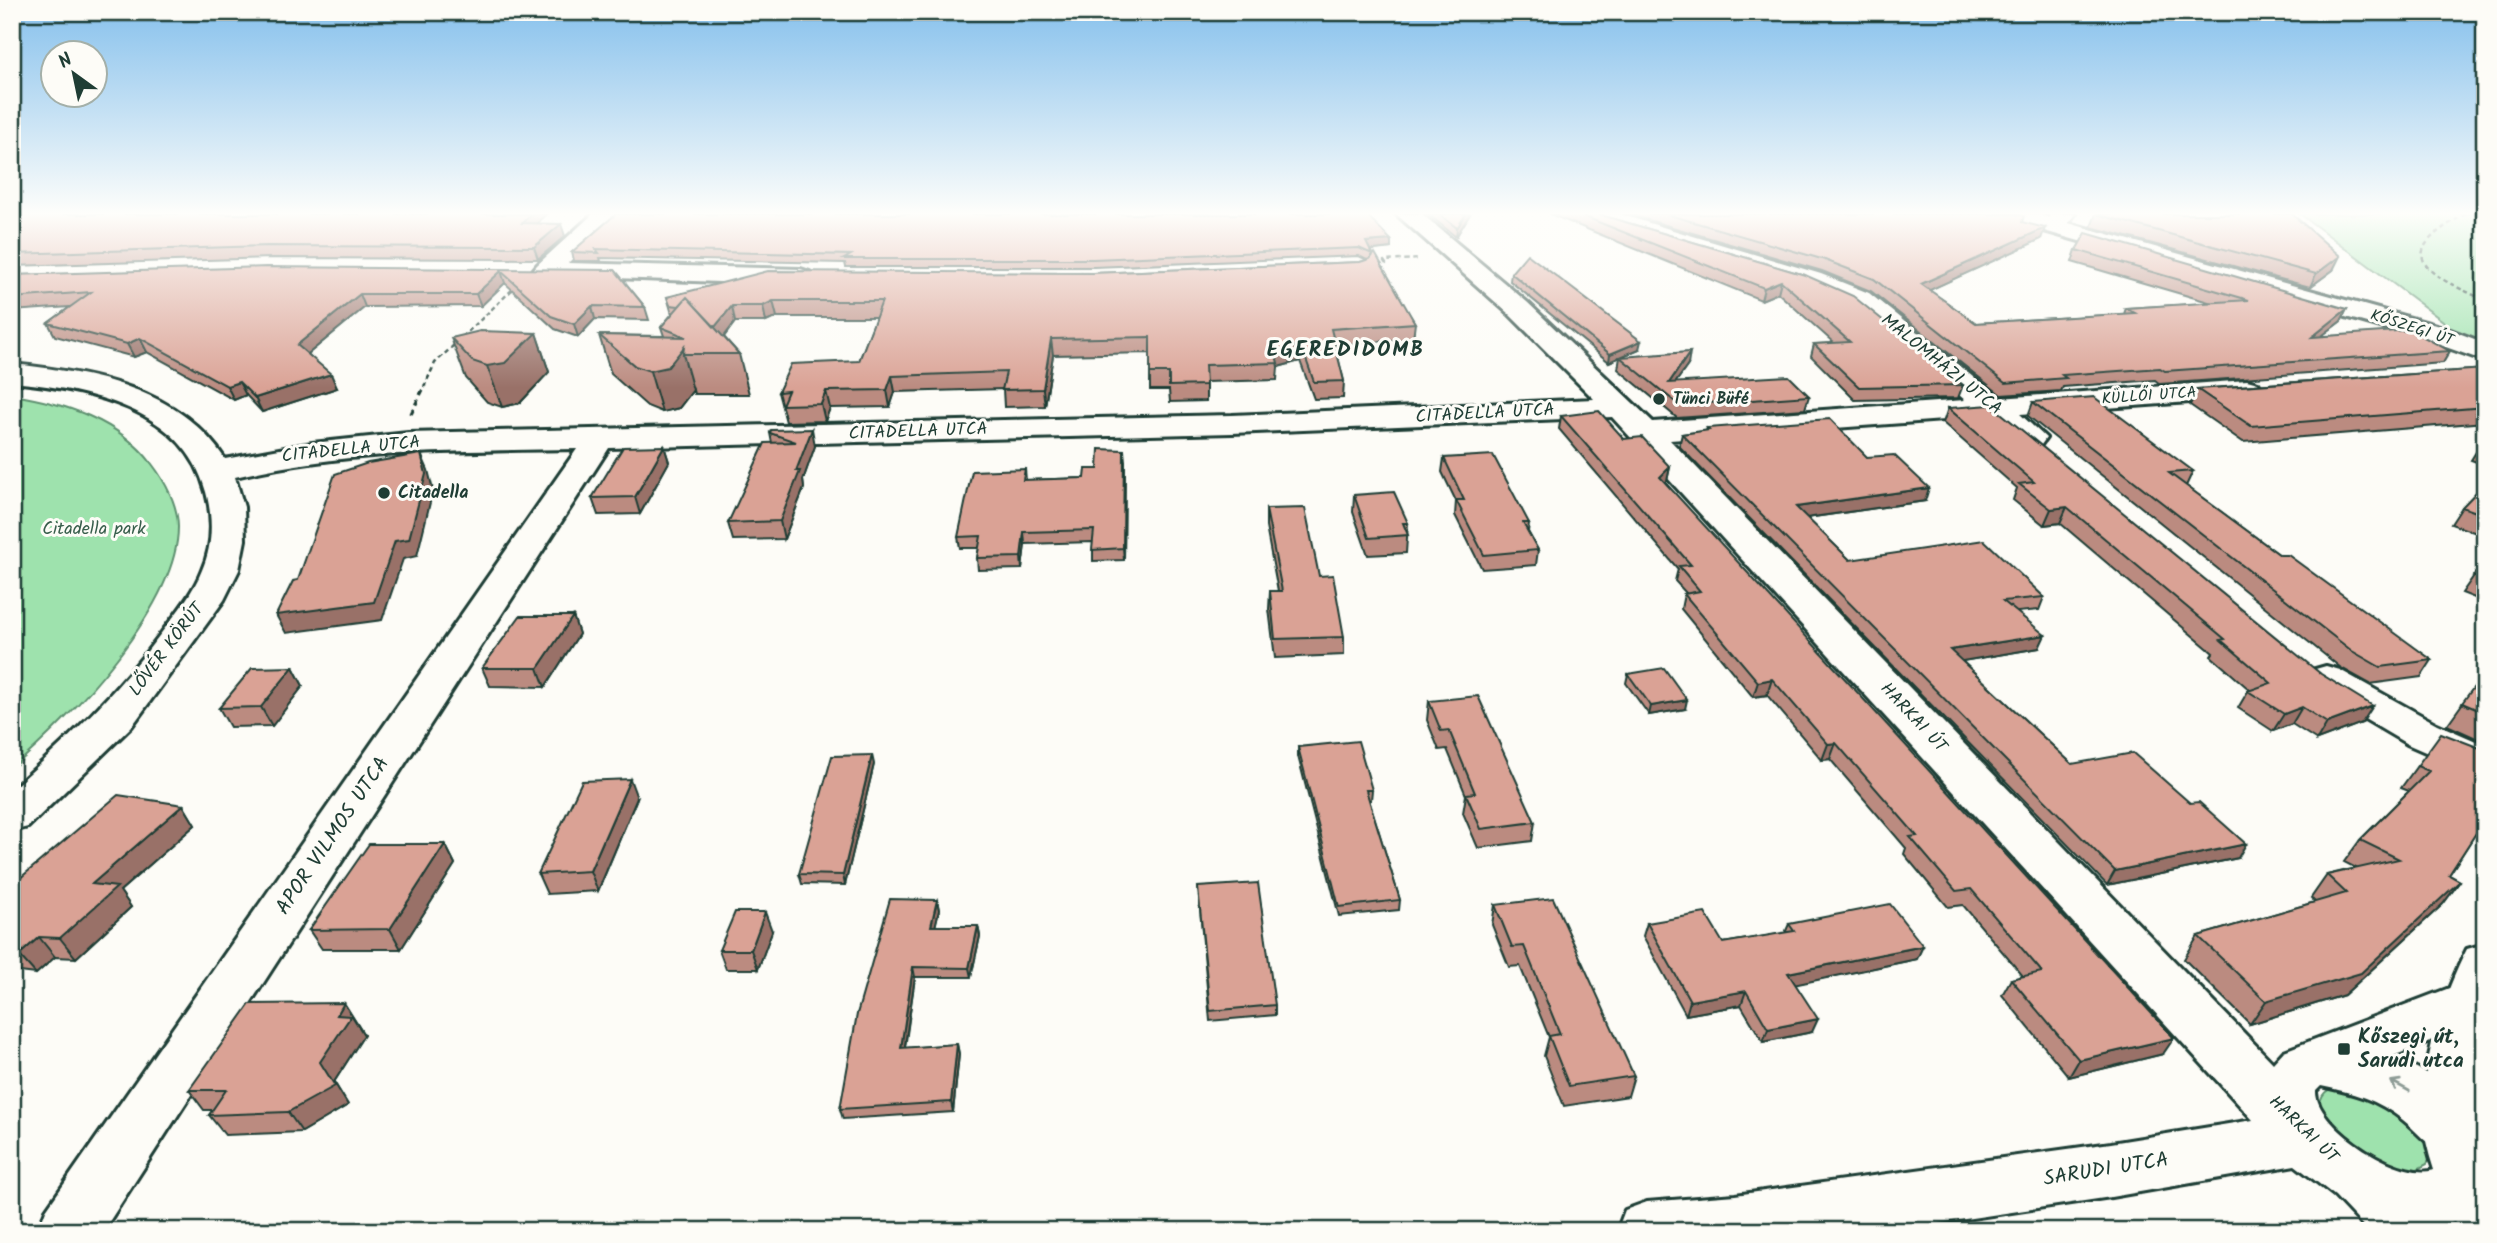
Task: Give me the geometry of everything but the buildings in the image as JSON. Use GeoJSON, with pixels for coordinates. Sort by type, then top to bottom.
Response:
{"type":"FeatureCollection","features":[{"type":"Feature","properties":{"kind":"street"},"geometry":{"type":"LineString","coordinates":[[626,272],[824,277]]}},
{"type":"Feature","properties":{"kind":"street","name":"HARKAI ÚT"},"geometry":{"type":"LineString","coordinates":[[1476,272],[1518,308],[1633,419],[2306,1137],[2328,1158],[2357,1177],[2410,1231]]}},
{"type":"Feature","properties":{"kind":"street","name":"MALOMHÁZI UTCA"},"geometry":{"type":"LineString","coordinates":[[1789,272],[1860,299],[2055,459]]}},
{"type":"Feature","properties":{"kind":"street","name":"KŐSZEGI ÚT"},"geometry":{"type":"LineString","coordinates":[[2232,272],[2371,314],[2485,353]]}},
{"type":"Feature","properties":{"kind":"street","name":"LŐVÉR KÖRÚT"},"geometry":{"type":"LineString","coordinates":[[12,373],[85,383],[148,405],[178,424],[204,446],[218,471],[225,492],[229,523],[224,560],[202,605],[117,716],[12,815]]}},
{"type":"Feature","properties":{"kind":"street","name":"KÜLLŐI UTCA"},"geometry":{"type":"LineString","coordinates":[[1633,419],[1992,407],[2279,386]]}},
{"type":"Feature","properties":{"kind":"street","name":"CITADELLA UTCA"},"geometry":{"type":"LineString","coordinates":[[218,471],[320,450],[408,443],[598,441],[1260,423],[1633,419]]}},
{"type":"Feature","properties":{"kind":"street","name":"APOR VILMOS UTCA"},"geometry":{"type":"LineString","coordinates":[[68,1231],[598,441]]}},
{"type":"Feature","properties":{"kind":"street"},"geometry":{"type":"LineString","coordinates":[[2306,662],[2326,679],[2423,734],[2485,763]]}},
{"type":"Feature","properties":{"kind":"street"},"geometry":{"type":"LineString","coordinates":[[2306,1137],[2292,1115],[2287,1095],[2290,1078],[2304,1068],[2323,1063],[2478,983]]}},
{"type":"Feature","properties":{"kind":"street"},"geometry":{"type":"LineString","coordinates":[[2357,1177],[2386,1191],[2416,1198],[2441,1197],[2460,1188],[2470,1169],[2454,1076],[2478,983]]}},
{"type":"Feature","properties":{"kind":"street"},"geometry":{"type":"LineString","coordinates":[[2323,1063],[2359,1068],[2406,1089],[2432,1108],[2470,1169]]}},
{"type":"Feature","properties":{"kind":"street","name":"SARUDI UTCA"},"geometry":{"type":"LineString","coordinates":[[1647,1231],[1735,1224],[2112,1170],[2306,1137]]}},
{"type":"Feature","properties":{"kind":"path"},"geometry":{"type":"LineString","coordinates":[[408,443],[407,424],[435,363],[524,279],[541,272]]}},
{"type":"Feature","properties":{"kind":"path"},"geometry":{"type":"LineString","coordinates":[[2430,272],[2442,281],[2485,300]]}},
{"type":"Feature","properties":{"kind":"green space"},"geometry":{"type":"Polygon","coordinates":[[[2378,272],[2485,272],[2485,346],[2451,334],[2443,321],[2378,272]]]}},
{"type":"Feature","properties":{"kind":"green space","name":"Citadella park"},"geometry":{"type":"Polygon","coordinates":[[[12,395],[70,409],[107,425],[124,436],[139,449],[162,478],[173,502],[178,527],[173,558],[160,591],[141,625],[90,691],[12,768],[12,395]]]}},
{"type":"Feature","properties":{"kind":"green space"},"geometry":{"type":"Polygon","coordinates":[[[2341,1085],[2357,1086],[2424,1130],[2432,1155],[2427,1164],[2416,1170],[2401,1170],[2348,1148],[2319,1108],[2325,1092],[2341,1085]]]}},
{"type":"Feature","properties":{"kind":"place","name":"Tünci Büfé"},"geometry":{"type":"Point","coordinates":[1659,399]}},
{"type":"Feature","properties":{"kind":"place","name":"Citadella"},"geometry":{"type":"Point","coordinates":[384,493]}},
{"type":"Feature","properties":{"kind":"place","name":"Kőszegi út, Sarudi utca"},"geometry":{"type":"Point","coordinates":[2344,1049]}},
{"type":"Feature","properties":{"kind":"district","name":"EGEREDIDOMB"},"geometry":{"type":"Point","coordinates":[1346,350]}}]}
